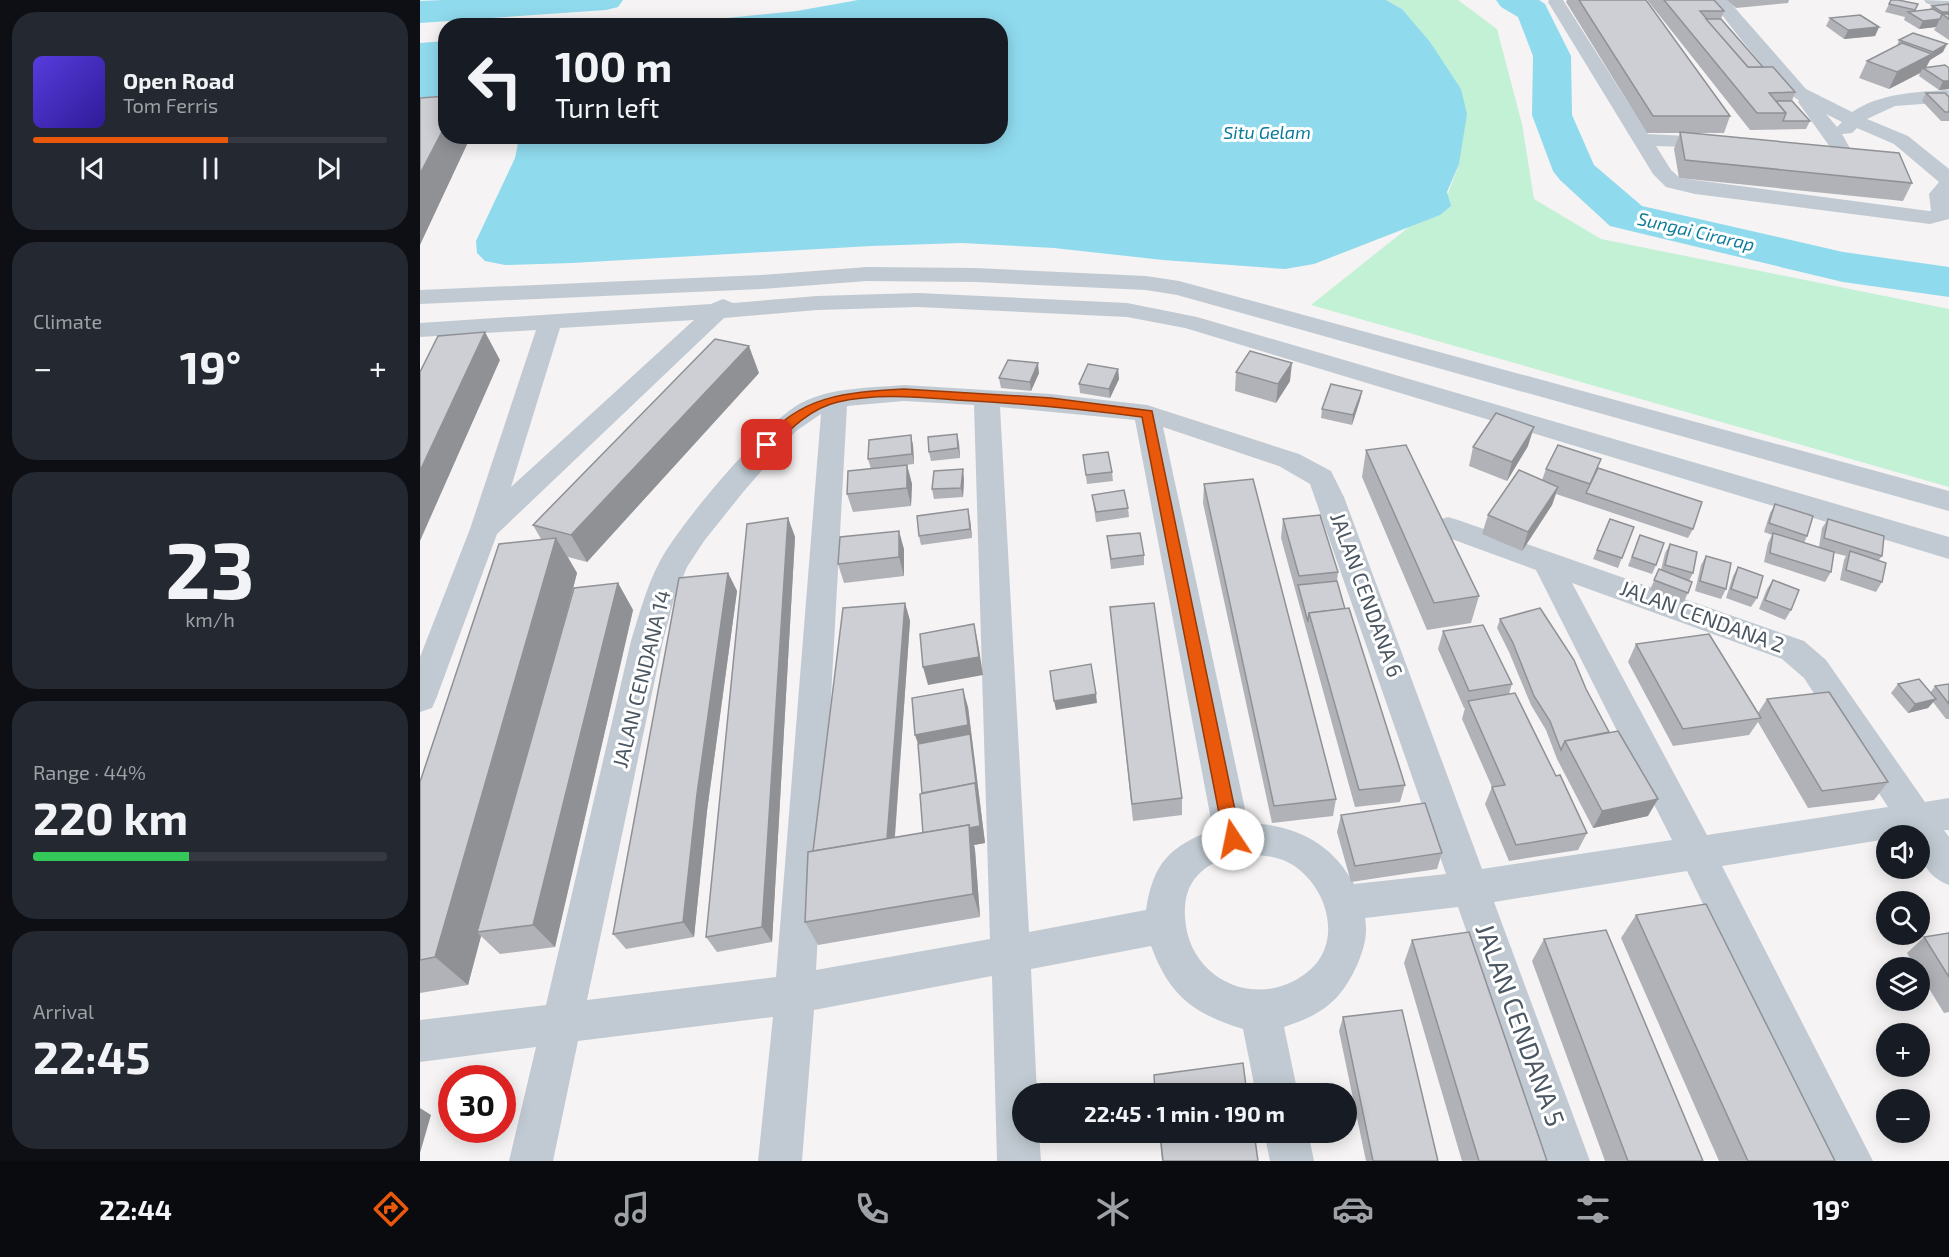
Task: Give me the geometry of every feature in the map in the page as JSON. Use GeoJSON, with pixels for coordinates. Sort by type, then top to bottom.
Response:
{"type":"FeatureCollection","features":[{"type":"Feature","properties":{"kind":"street"},"geometry":{"type":"LineString","coordinates":[[1719,0],[1800,93],[1836,139],[1840,150],[1838,153],[1791,149]]}},
{"type":"Feature","properties":{"kind":"street"},"geometry":{"type":"LineString","coordinates":[[1932,0],[1949,7]]}},
{"type":"Feature","properties":{"kind":"street"},"geometry":{"type":"LineString","coordinates":[[1560,1],[1642,140],[1669,180],[1695,188],[1936,218],[1940,216],[1942,211],[1939,194],[1949,183],[1947,177],[1910,146],[1800,93]]}},
{"type":"Feature","properties":{"kind":"street"},"geometry":{"type":"LineString","coordinates":[[1836,139],[1853,120],[1873,106],[1894,100],[1949,96]]}},
{"type":"Feature","properties":{"kind":"street"},"geometry":{"type":"LineString","coordinates":[[1642,140],[1737,143],[1724,124]]}},
{"type":"Feature","properties":{"kind":"street"},"geometry":{"type":"LineString","coordinates":[[420,330],[550,322],[867,274],[1146,283],[1179,288],[1949,501]]}},
{"type":"Feature","properties":{"kind":"street"},"geometry":{"type":"LineString","coordinates":[[420,297],[727,297],[817,303],[918,300],[1116,310],[1161,316],[1949,548]]}},
{"type":"Feature","properties":{"kind":"street"},"geometry":{"type":"LineString","coordinates":[[484,529],[727,297]]}},
{"type":"Feature","properties":{"kind":"street"},"geometry":{"type":"LineString","coordinates":[[420,699],[484,529],[550,322]]}},
{"type":"Feature","properties":{"kind":"street","name":"JALAN CENDANA 14"},"geometry":{"type":"LineString","coordinates":[[531,1161],[647,641],[659,599],[673,564],[734,484],[774,438],[787,425],[810,409],[835,399],[904,393],[987,398]]}},
{"type":"Feature","properties":{"kind":"street"},"geometry":{"type":"LineString","coordinates":[[987,398],[1019,1161]]}},
{"type":"Feature","properties":{"kind":"street","name":"JALAN CENDANA 6"},"geometry":{"type":"LineString","coordinates":[[987,398],[1051,402],[1147,413],[1258,449],[1310,470],[1321,478],[1330,497],[1471,888]]}},
{"type":"Feature","properties":{"kind":"street"},"geometry":{"type":"LineString","coordinates":[[780,1161],[795,994],[835,399]]}},
{"type":"Feature","properties":{"kind":"street"},"geometry":{"type":"LineString","coordinates":[[1147,413],[1233,839]]}},
{"type":"Feature","properties":{"kind":"street","name":"JALAN CENDANA 2"},"geometry":{"type":"LineString","coordinates":[[1448,527],[1793,650],[1815,669],[1932,816],[1949,868]]}},
{"type":"Feature","properties":{"kind":"street"},"geometry":{"type":"LineString","coordinates":[[1545,561],[1697,853],[1851,1161]]}},
{"type":"Feature","properties":{"kind":"street"},"geometry":{"type":"LineString","coordinates":[[1345,903],[1471,888],[1932,816]]}},
{"type":"Feature","properties":{"kind":"street"},"geometry":{"type":"LineString","coordinates":[[1233,839],[1262,839],[1296,848],[1325,871],[1345,903],[1348,928],[1344,953],[1330,977],[1312,994],[1286,1005],[1260,1011],[1227,1004],[1194,984],[1174,956],[1164,926],[1167,895],[1181,867],[1203,850],[1233,839]]}},
{"type":"Feature","properties":{"kind":"street","name":"JALAN CENDANA 5"},"geometry":{"type":"LineString","coordinates":[[1471,888],[1568,1161]]}},
{"type":"Feature","properties":{"kind":"street"},"geometry":{"type":"LineString","coordinates":[[420,1041],[795,994],[1164,926]]}},
{"type":"Feature","properties":{"kind":"street"},"geometry":{"type":"LineString","coordinates":[[1260,1011],[1275,1083]]}},
{"type":"Feature","properties":{"kind":"street"},"geometry":{"type":"LineString","coordinates":[[1288,1143],[1292,1161]]}},
{"type":"Feature","properties":{"kind":"green space"},"geometry":{"type":"Polygon","coordinates":[[[1386,0],[1458,0],[1497,29],[1522,124],[1534,199],[1601,239],[1949,309],[1949,487],[1311,305],[1414,223],[1440,215],[1459,164],[1402,9],[1386,0]]]}},
{"type":"Feature","properties":{"kind":"water","name":"Situ Gelam"},"geometry":{"type":"Polygon","coordinates":[[[858,0],[1386,0],[1402,9],[1430,42],[1461,89],[1467,114],[1459,164],[1447,192],[1451,206],[1440,215],[1314,264],[1285,269],[1163,260],[1054,248],[962,243],[505,265],[485,261],[477,253],[476,241],[515,158],[518,144],[1008,144],[1008,18],[728,18],[797,11],[858,0]]]}},
{"type":"Feature","properties":{"kind":"water"},"geometry":{"type":"Polygon","coordinates":[[[438,42],[438,120],[420,121],[420,43],[438,42]]]}},
{"type":"Feature","properties":{"kind":"building"},"geometry":{"type":"Polygon","coordinates":[[[1579,0],[1646,0],[1730,116],[1653,116],[1579,0]]]}},
{"type":"Feature","properties":{"kind":"building"},"geometry":{"type":"Polygon","coordinates":[[[1664,0],[1714,0],[1724,11],[1700,11],[1748,67],[1773,67],[1795,92],[1769,93],[1786,113],[1757,113],[1664,0]]]}},
{"type":"Feature","properties":{"kind":"building"},"geometry":{"type":"Polygon","coordinates":[[[1891,0],[1918,4],[1915,10],[1889,4],[1891,0]]]}},
{"type":"Feature","properties":{"kind":"building"},"geometry":{"type":"Polygon","coordinates":[[[1949,4],[1949,12],[1942,12],[1932,6],[1949,4]]]}},
{"type":"Feature","properties":{"kind":"building"},"geometry":{"type":"Polygon","coordinates":[[[1933,9],[1942,14],[1940,19],[1923,21],[1908,12],[1933,9]]]}},
{"type":"Feature","properties":{"kind":"building"},"geometry":{"type":"Polygon","coordinates":[[[1860,15],[1879,27],[1848,30],[1830,18],[1860,15]]]}},
{"type":"Feature","properties":{"kind":"building"},"geometry":{"type":"Polygon","coordinates":[[[1706,19],[1721,19],[1763,67],[1748,67],[1706,19]]]}},
{"type":"Feature","properties":{"kind":"building"},"geometry":{"type":"Polygon","coordinates":[[[1913,33],[1947,44],[1933,52],[1899,40],[1913,33]]]}},
{"type":"Feature","properties":{"kind":"building"},"geometry":{"type":"Polygon","coordinates":[[[1902,43],[1932,54],[1897,72],[1867,61],[1902,43]]]}},
{"type":"Feature","properties":{"kind":"building"},"geometry":{"type":"Polygon","coordinates":[[[1945,65],[1949,68],[1949,81],[1943,81],[1923,68],[1945,65]]]}},
{"type":"Feature","properties":{"kind":"building"},"geometry":{"type":"Polygon","coordinates":[[[1926,93],[1945,93],[1949,97],[1949,112],[1945,112],[1926,93]]]}},
{"type":"Feature","properties":{"kind":"building"},"geometry":{"type":"Polygon","coordinates":[[[438,97],[438,139],[420,174],[420,98],[438,97]]]}},
{"type":"Feature","properties":{"kind":"building"},"geometry":{"type":"Polygon","coordinates":[[[1776,101],[1792,101],[1810,121],[1783,121],[1786,113],[1776,101]]]}},
{"type":"Feature","properties":{"kind":"building"},"geometry":{"type":"Polygon","coordinates":[[[1680,132],[1899,153],[1912,183],[1685,160],[1680,132]]]}},
{"type":"Feature","properties":{"kind":"building"},"geometry":{"type":"Polygon","coordinates":[[[485,332],[420,471],[420,372],[438,336],[485,332]]]}},
{"type":"Feature","properties":{"kind":"building"},"geometry":{"type":"Polygon","coordinates":[[[715,339],[749,346],[571,535],[533,525],[715,339]]]}},
{"type":"Feature","properties":{"kind":"building"},"geometry":{"type":"Polygon","coordinates":[[[1250,351],[1292,363],[1278,384],[1236,372],[1250,351]]]}},
{"type":"Feature","properties":{"kind":"building"},"geometry":{"type":"Polygon","coordinates":[[[1008,360],[1038,363],[1030,382],[999,378],[1008,360]]]}},
{"type":"Feature","properties":{"kind":"building"},"geometry":{"type":"Polygon","coordinates":[[[1088,364],[1118,369],[1109,389],[1079,384],[1088,364]]]}},
{"type":"Feature","properties":{"kind":"building"},"geometry":{"type":"Polygon","coordinates":[[[1331,384],[1362,391],[1353,415],[1322,409],[1331,384]]]}},
{"type":"Feature","properties":{"kind":"building"},"geometry":{"type":"Polygon","coordinates":[[[1496,413],[1534,427],[1512,462],[1473,447],[1496,413]]]}},
{"type":"Feature","properties":{"kind":"building"},"geometry":{"type":"Polygon","coordinates":[[[957,434],[958,448],[929,452],[928,437],[957,434]]]}},
{"type":"Feature","properties":{"kind":"building"},"geometry":{"type":"Polygon","coordinates":[[[911,435],[912,454],[868,459],[869,440],[911,435]]]}},
{"type":"Feature","properties":{"kind":"building"},"geometry":{"type":"Polygon","coordinates":[[[1406,445],[1479,596],[1434,603],[1366,450],[1406,445]]]}},
{"type":"Feature","properties":{"kind":"building"},"geometry":{"type":"Polygon","coordinates":[[[1558,445],[1601,459],[1590,484],[1546,469],[1558,445]]]}},
{"type":"Feature","properties":{"kind":"building"},"geometry":{"type":"Polygon","coordinates":[[[1108,452],[1112,472],[1086,475],[1083,455],[1108,452]]]}},
{"type":"Feature","properties":{"kind":"building"},"geometry":{"type":"Polygon","coordinates":[[[907,465],[907,488],[847,494],[848,471],[907,465]]]}},
{"type":"Feature","properties":{"kind":"building"},"geometry":{"type":"Polygon","coordinates":[[[1598,468],[1702,502],[1693,529],[1586,493],[1598,468]]]}},
{"type":"Feature","properties":{"kind":"building"},"geometry":{"type":"Polygon","coordinates":[[[963,469],[961,488],[932,489],[934,471],[963,469]]]}},
{"type":"Feature","properties":{"kind":"building"},"geometry":{"type":"Polygon","coordinates":[[[1519,470],[1558,487],[1528,532],[1488,515],[1519,470]]]}},
{"type":"Feature","properties":{"kind":"building"},"geometry":{"type":"Polygon","coordinates":[[[1253,479],[1336,799],[1274,806],[1204,484],[1253,479]]]}},
{"type":"Feature","properties":{"kind":"building"},"geometry":{"type":"Polygon","coordinates":[[[1124,490],[1128,508],[1096,512],[1092,495],[1124,490]]]}},
{"type":"Feature","properties":{"kind":"building"},"geometry":{"type":"Polygon","coordinates":[[[1775,504],[1813,516],[1807,536],[1769,523],[1775,504]]]}},
{"type":"Feature","properties":{"kind":"building"},"geometry":{"type":"Polygon","coordinates":[[[968,509],[970,529],[919,536],[917,516],[968,509]]]}},
{"type":"Feature","properties":{"kind":"building"},"geometry":{"type":"Polygon","coordinates":[[[1320,515],[1338,572],[1299,576],[1283,519],[1320,515]]]}},
{"type":"Feature","properties":{"kind":"building"},"geometry":{"type":"Polygon","coordinates":[[[788,518],[762,927],[706,937],[747,524],[788,518]]]}},
{"type":"Feature","properties":{"kind":"building"},"geometry":{"type":"Polygon","coordinates":[[[1610,519],[1634,527],[1622,558],[1597,550],[1610,519]]]}},
{"type":"Feature","properties":{"kind":"building"},"geometry":{"type":"Polygon","coordinates":[[[1828,519],[1884,536],[1882,556],[1824,538],[1828,519]]]}},
{"type":"Feature","properties":{"kind":"building"},"geometry":{"type":"Polygon","coordinates":[[[899,531],[899,557],[838,564],[840,537],[899,531]]]}},
{"type":"Feature","properties":{"kind":"building"},"geometry":{"type":"Polygon","coordinates":[[[1140,533],[1144,555],[1111,559],[1107,536],[1140,533]]]}},
{"type":"Feature","properties":{"kind":"building"},"geometry":{"type":"Polygon","coordinates":[[[1773,533],[1834,552],[1831,572],[1770,553],[1773,533]]]}},
{"type":"Feature","properties":{"kind":"building"},"geometry":{"type":"Polygon","coordinates":[[[1640,535],[1664,543],[1656,565],[1632,557],[1640,535]]]}},
{"type":"Feature","properties":{"kind":"building"},"geometry":{"type":"Polygon","coordinates":[[[556,538],[435,957],[420,960],[420,782],[499,544],[556,538]]]}},
{"type":"Feature","properties":{"kind":"building"},"geometry":{"type":"Polygon","coordinates":[[[1670,544],[1697,552],[1693,573],[1665,565],[1670,544]]]}},
{"type":"Feature","properties":{"kind":"building"},"geometry":{"type":"Polygon","coordinates":[[[1850,551],[1886,563],[1882,582],[1846,570],[1850,551]]]}},
{"type":"Feature","properties":{"kind":"building"},"geometry":{"type":"Polygon","coordinates":[[[1706,556],[1731,563],[1726,589],[1700,581],[1706,556]]]}},
{"type":"Feature","properties":{"kind":"building"},"geometry":{"type":"Polygon","coordinates":[[[1738,567],[1763,576],[1757,598],[1731,589],[1738,567]]]}},
{"type":"Feature","properties":{"kind":"building"},"geometry":{"type":"Polygon","coordinates":[[[1659,569],[1692,582],[1688,593],[1654,580],[1659,569]]]}},
{"type":"Feature","properties":{"kind":"building"},"geometry":{"type":"Polygon","coordinates":[[[728,573],[697,794],[683,922],[613,934],[679,578],[728,573]]]}},
{"type":"Feature","properties":{"kind":"building"},"geometry":{"type":"Polygon","coordinates":[[[1773,580],[1799,590],[1791,610],[1765,600],[1773,580]]]}},
{"type":"Feature","properties":{"kind":"building"},"geometry":{"type":"Polygon","coordinates":[[[1337,581],[1345,609],[1309,613],[1308,622],[1298,585],[1337,581]]]}},
{"type":"Feature","properties":{"kind":"building"},"geometry":{"type":"Polygon","coordinates":[[[618,583],[533,925],[477,932],[574,588],[618,583]]]}},
{"type":"Feature","properties":{"kind":"building"},"geometry":{"type":"Polygon","coordinates":[[[905,603],[887,839],[813,851],[843,608],[905,603]]]}},
{"type":"Feature","properties":{"kind":"building"},"geometry":{"type":"Polygon","coordinates":[[[1154,603],[1182,798],[1132,804],[1110,607],[1154,603]]]}},
{"type":"Feature","properties":{"kind":"building"},"geometry":{"type":"Polygon","coordinates":[[[1349,608],[1405,785],[1359,790],[1309,613],[1349,608]]]}},
{"type":"Feature","properties":{"kind":"building"},"geometry":{"type":"Polygon","coordinates":[[[1540,608],[1574,660],[1586,689],[1609,732],[1565,741],[1561,750],[1550,721],[1534,696],[1513,643],[1500,619],[1540,608]]]}},
{"type":"Feature","properties":{"kind":"building"},"geometry":{"type":"Polygon","coordinates":[[[974,624],[979,657],[923,667],[920,634],[974,624]]]}},
{"type":"Feature","properties":{"kind":"building"},"geometry":{"type":"Polygon","coordinates":[[[1483,625],[1512,684],[1469,691],[1443,631],[1483,625]]]}},
{"type":"Feature","properties":{"kind":"building"},"geometry":{"type":"Polygon","coordinates":[[[1709,634],[1761,718],[1683,729],[1636,644],[1709,634]]]}},
{"type":"Feature","properties":{"kind":"building"},"geometry":{"type":"Polygon","coordinates":[[[1091,664],[1096,694],[1054,701],[1050,671],[1091,664]]]}},
{"type":"Feature","properties":{"kind":"building"},"geometry":{"type":"Polygon","coordinates":[[[1919,679],[1936,699],[1915,704],[1898,684],[1919,679]]]}},
{"type":"Feature","properties":{"kind":"building"},"geometry":{"type":"Polygon","coordinates":[[[1949,684],[1949,704],[1935,686],[1949,684]]]}},
{"type":"Feature","properties":{"kind":"building"},"geometry":{"type":"Polygon","coordinates":[[[963,689],[968,725],[915,735],[912,698],[963,689]]]}},
{"type":"Feature","properties":{"kind":"building"},"geometry":{"type":"Polygon","coordinates":[[[1829,692],[1888,782],[1822,791],[1767,699],[1829,692]]]}},
{"type":"Feature","properties":{"kind":"building"},"geometry":{"type":"Polygon","coordinates":[[[1515,693],[1556,776],[1560,775],[1587,833],[1516,845],[1492,787],[1505,785],[1468,701],[1515,693]]]}},
{"type":"Feature","properties":{"kind":"building"},"geometry":{"type":"Polygon","coordinates":[[[1618,731],[1658,799],[1602,811],[1565,741],[1618,731]]]}},
{"type":"Feature","properties":{"kind":"building"},"geometry":{"type":"Polygon","coordinates":[[[970,734],[977,791],[975,783],[922,793],[918,744],[970,734]]]}},
{"type":"Feature","properties":{"kind":"building"},"geometry":{"type":"Polygon","coordinates":[[[975,783],[980,826],[969,828],[969,825],[923,833],[920,794],[975,783]]]}},
{"type":"Feature","properties":{"kind":"building"},"geometry":{"type":"Polygon","coordinates":[[[1425,803],[1442,853],[1355,866],[1341,815],[1425,803]]]}},
{"type":"Feature","properties":{"kind":"building"},"geometry":{"type":"Polygon","coordinates":[[[969,825],[973,894],[805,922],[808,852],[969,825]]]}},
{"type":"Feature","properties":{"kind":"building"},"geometry":{"type":"Polygon","coordinates":[[[1706,904],[1835,1161],[1748,1161],[1636,915],[1706,904]]]}},
{"type":"Feature","properties":{"kind":"building"},"geometry":{"type":"Polygon","coordinates":[[[1606,930],[1703,1161],[1628,1161],[1544,939],[1606,930]]]}},
{"type":"Feature","properties":{"kind":"building"},"geometry":{"type":"Polygon","coordinates":[[[1469,932],[1547,1161],[1479,1161],[1412,940],[1469,932]]]}},
{"type":"Feature","properties":{"kind":"building"},"geometry":{"type":"Polygon","coordinates":[[[1949,933],[1949,977],[1929,945],[1930,936],[1949,933]]]}},
{"type":"Feature","properties":{"kind":"building"},"geometry":{"type":"Polygon","coordinates":[[[1402,1010],[1438,1161],[1373,1161],[1343,1017],[1402,1010]]]}},
{"type":"Feature","properties":{"kind":"building"},"geometry":{"type":"Polygon","coordinates":[[[1243,1063],[1246,1083],[1154,1083],[1154,1075],[1243,1063]]]}},
{"type":"Feature","properties":{"kind":"building"},"geometry":{"type":"Polygon","coordinates":[[[1161,1143],[1256,1143],[1258,1161],[1163,1161],[1161,1143]]]}},
{"type":"Feature","properties":{"kind":"waterway","name":"Sungai Cirarap"},"geometry":{"type":"LineString","coordinates":[[420,12],[606,0]]}},
{"type":"Feature","properties":{"kind":"waterway","name":"Sungai Cirarap"},"geometry":{"type":"LineString","coordinates":[[1513,0],[1533,11],[1552,56],[1552,115],[1575,171],[1626,216],[1843,267],[1949,282]]}},
{"type":"Feature","properties":{"kind":"route"},"geometry":{"type":"LineString","coordinates":[[767,445],[787,425],[810,409],[835,399],[869,394],[939,394],[1051,402],[1147,413],[1233,839]]}}]}
